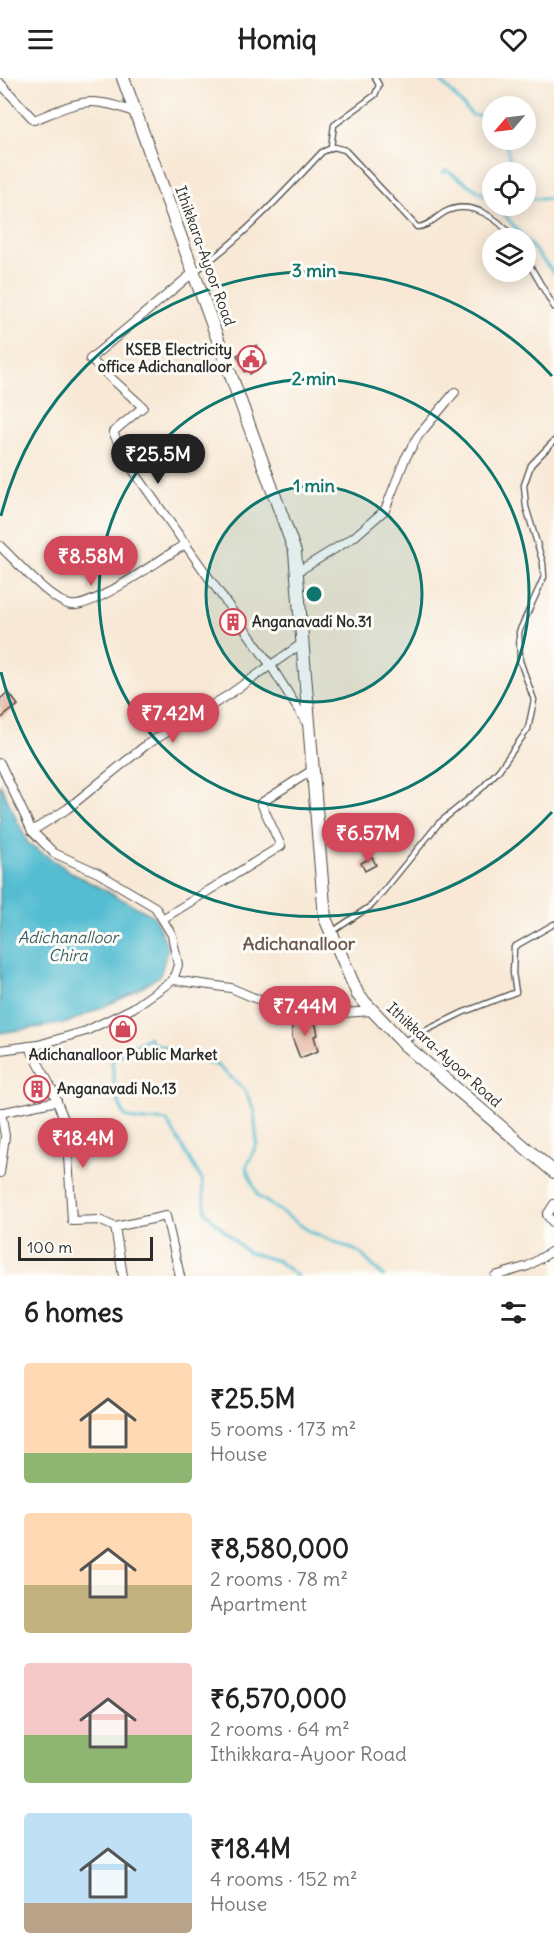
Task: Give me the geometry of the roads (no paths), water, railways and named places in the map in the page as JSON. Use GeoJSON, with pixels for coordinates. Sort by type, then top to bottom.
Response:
{"type":"FeatureCollection","features":[{"type":"Feature","properties":{"kind":"main road","name":"Ithikkara-Ayoor Road"},"geometry":{"type":"LineString","coordinates":[[123,78],[295,552],[325,918],[358,995],[402,1042],[554,1172]]}},
{"type":"Feature","properties":{"kind":"street"},"geometry":{"type":"LineString","coordinates":[[0,83],[34,120],[79,102],[109,101],[137,113]]}},
{"type":"Feature","properties":{"kind":"street"},"geometry":{"type":"LineString","coordinates":[[194,272],[90,358],[143,407],[112,435],[142,486],[186,544],[271,666],[311,731]]}},
{"type":"Feature","properties":{"kind":"street"},"geometry":{"type":"LineString","coordinates":[[297,572],[354,537],[385,510],[405,459],[418,436],[455,392]]}},
{"type":"Feature","properties":{"kind":"street"},"geometry":{"type":"LineString","coordinates":[[0,546],[56,597],[71,605],[93,602],[186,544]]}},
{"type":"Feature","properties":{"kind":"street"},"geometry":{"type":"LineString","coordinates":[[32,831],[67,809],[146,745],[227,696],[304,642]]}},
{"type":"Feature","properties":{"kind":"street"},"geometry":{"type":"LineString","coordinates":[[0,763],[32,831],[54,853],[98,873],[146,901],[164,918],[177,950],[178,965],[173,980],[133,1008],[86,1031],[29,1046],[0,1050]]}},
{"type":"Feature","properties":{"kind":"street"},"geometry":{"type":"LineString","coordinates":[[164,918],[281,846],[261,803],[314,769]]}},
{"type":"Feature","properties":{"kind":"street"},"geometry":{"type":"LineString","coordinates":[[173,980],[231,988],[269,1007],[297,1016],[373,1011]]}},
{"type":"Feature","properties":{"kind":"street"},"geometry":{"type":"LineString","coordinates":[[29,1046],[57,1101],[66,1125],[72,1221],[99,1220],[115,1227],[166,1216],[180,1276]]}},
{"type":"Feature","properties":{"kind":"street"},"geometry":{"type":"LineString","coordinates":[[0,1173],[5,1136],[0,1112],[41,1106],[57,1101]]}},
{"type":"Feature","properties":{"kind":"street"},"geometry":{"type":"LineString","coordinates":[[554,1204],[547,1215],[554,1224]]}},
{"type":"Feature","properties":{"kind":"street"},"geometry":{"type":"LineString","coordinates":[[115,1227],[123,1276]]}},
{"type":"Feature","properties":{"kind":"street"},"geometry":{"type":"LineString","coordinates":[[495,1276],[528,1266],[554,1250]]}},
{"type":"Feature","properties":{"kind":"lane"},"geometry":{"type":"LineString","coordinates":[[331,147],[334,125],[375,95],[379,85],[375,78]]}},
{"type":"Feature","properties":{"kind":"lane"},"geometry":{"type":"LineString","coordinates":[[194,272],[221,253],[322,152],[331,147],[345,150],[417,227],[423,227],[449,210],[474,208],[494,218],[504,228]]}},
{"type":"Feature","properties":{"kind":"lane"},"geometry":{"type":"LineString","coordinates":[[536,276],[554,307]]}},
{"type":"Feature","properties":{"kind":"lane"},"geometry":{"type":"LineString","coordinates":[[332,932],[372,904],[439,823],[500,770],[528,729],[534,700],[520,661],[519,632],[544,577],[543,563],[526,507],[524,484],[531,465],[554,441]]}},
{"type":"Feature","properties":{"kind":"lane"},"geometry":{"type":"LineString","coordinates":[[402,1042],[464,1012],[516,992],[513,974],[514,947],[554,924]]}},
{"type":"Feature","properties":{"kind":"water","name":"Adichanalloor Chira"},"geometry":{"type":"Polygon","coordinates":[[[0,784],[28,843],[74,874],[154,916],[168,948],[160,976],[127,996],[67,1023],[0,1033],[0,784]]]}},
{"type":"Feature","properties":{"kind":"waterway"},"geometry":{"type":"LineString","coordinates":[[438,78],[472,115],[482,116]]}},
{"type":"Feature","properties":{"kind":"waterway"},"geometry":{"type":"LineString","coordinates":[[508,150],[510,162]]}},
{"type":"Feature","properties":{"kind":"waterway"},"geometry":{"type":"LineString","coordinates":[[443,173],[446,170],[482,193]]}},
{"type":"Feature","properties":{"kind":"waterway"},"geometry":{"type":"LineString","coordinates":[[536,199],[554,199]]}},
{"type":"Feature","properties":{"kind":"waterway"},"geometry":{"type":"LineString","coordinates":[[506,216],[554,273]]}},
{"type":"Feature","properties":{"kind":"waterway"},"geometry":{"type":"LineString","coordinates":[[297,1276],[278,1261],[247,1252],[206,1213],[202,1180],[167,1121],[141,1121],[125,1116],[115,1095],[112,1060],[149,1037],[153,1043],[218,1066],[244,1089],[254,1110],[257,1143],[246,1168],[258,1196],[309,1231],[359,1252],[383,1276]]}},
{"type":"Feature","properties":{"kind":"place","name":"KSEB Electricity office Adichanalloor"},"geometry":{"type":"Point","coordinates":[251,359]}},
{"type":"Feature","properties":{"kind":"place","name":"Anganavadi No.31"},"geometry":{"type":"Point","coordinates":[233,622]}},
{"type":"Feature","properties":{"kind":"place","name":"Adichanalloor Public Market"},"geometry":{"type":"Point","coordinates":[123,1029]}},
{"type":"Feature","properties":{"kind":"place","name":"Anganavadi No.13"},"geometry":{"type":"Point","coordinates":[37,1089]}},
{"type":"Feature","properties":{"kind":"district","name":"Adichanalloor"},"geometry":{"type":"Point","coordinates":[299,944]}}]}
